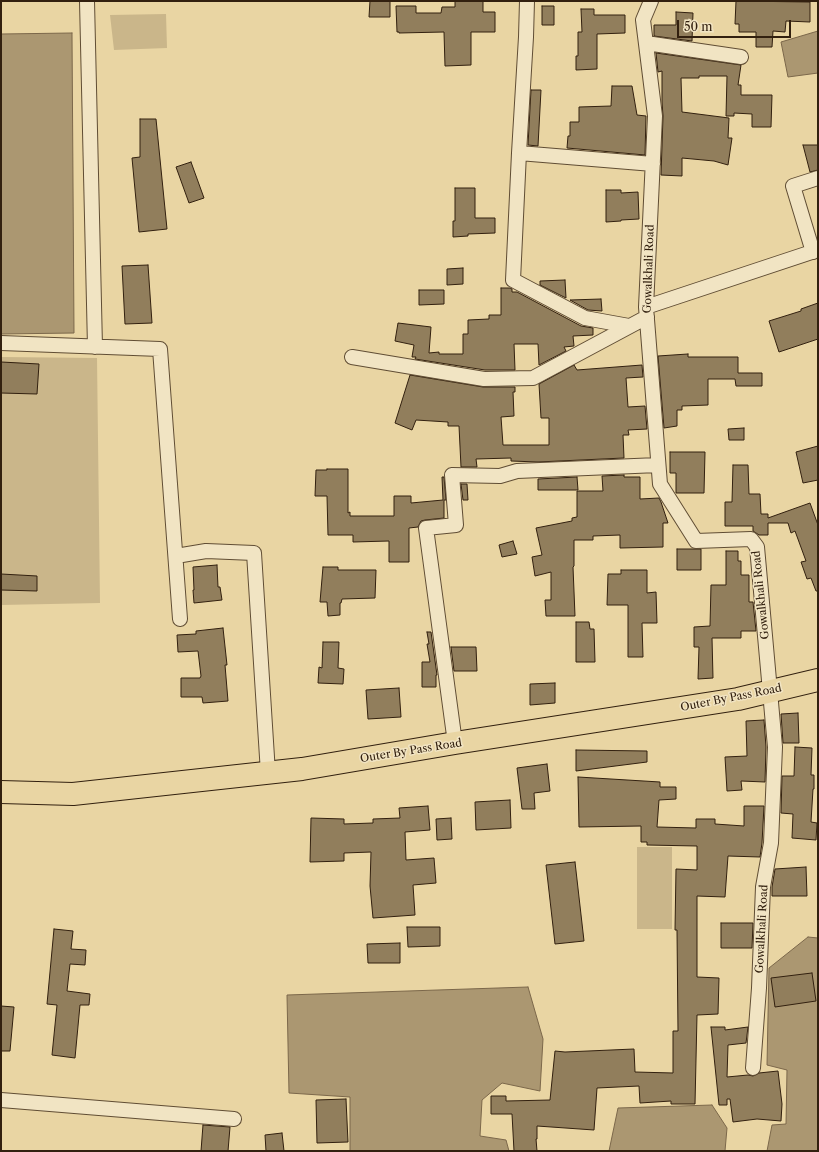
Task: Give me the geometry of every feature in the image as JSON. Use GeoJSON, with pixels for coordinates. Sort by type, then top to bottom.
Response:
{"type":"FeatureCollection","features":[{"type":"Feature","properties":{"kind":"main road","name":"Outer By Pass Road"},"geometry":{"type":"LineString","coordinates":[[1,804],[75,807],[139,802],[329,776],[742,713],[771,698],[818,680]]}},
{"type":"Feature","properties":{"kind":"main road","name":"Outer By Pass Road"},"geometry":{"type":"LineString","coordinates":[[1,792],[73,794],[302,769],[455,743],[738,699],[818,695]]}},
{"type":"Feature","properties":{"kind":"street"},"geometry":{"type":"LineString","coordinates":[[87,1],[95,347]]}},
{"type":"Feature","properties":{"kind":"street"},"geometry":{"type":"LineString","coordinates":[[527,1],[526,45],[513,280],[585,318],[629,326]]}},
{"type":"Feature","properties":{"kind":"street","name":"Gowalkhali Road"},"geometry":{"type":"LineString","coordinates":[[651,1],[643,20],[655,116],[646,312],[660,484],[696,541],[751,539],[757,547],[775,747],[771,843],[763,886],[759,988],[753,1068]]}},
{"type":"Feature","properties":{"kind":"street"},"geometry":{"type":"LineString","coordinates":[[646,43],[741,57]]}},
{"type":"Feature","properties":{"kind":"street"},"geometry":{"type":"LineString","coordinates":[[519,153],[653,164]]}},
{"type":"Feature","properties":{"kind":"street"},"geometry":{"type":"LineString","coordinates":[[352,357],[484,379],[533,378],[629,326],[646,312],[815,251],[793,186],[818,178]]}},
{"type":"Feature","properties":{"kind":"street"},"geometry":{"type":"LineString","coordinates":[[1,343],[160,350],[180,619]]}},
{"type":"Feature","properties":{"kind":"street"},"geometry":{"type":"LineString","coordinates":[[455,743],[426,528],[456,525],[452,475],[500,476],[517,471],[658,465]]}},
{"type":"Feature","properties":{"kind":"street"},"geometry":{"type":"LineString","coordinates":[[176,556],[206,551],[254,553],[268,772]]}},
{"type":"Feature","properties":{"kind":"street"},"geometry":{"type":"LineString","coordinates":[[1,1100],[234,1119]]}},
{"type":"Feature","properties":{"kind":"shaded area"},"geometry":{"type":"Polygon","coordinates":[[[166,14],[167,48],[114,50],[110,15],[166,14]]]}},
{"type":"Feature","properties":{"kind":"shaded area"},"geometry":{"type":"Polygon","coordinates":[[[818,31],[818,73],[788,77],[781,42],[818,31]]]}},
{"type":"Feature","properties":{"kind":"shaded area"},"geometry":{"type":"Polygon","coordinates":[[[72,33],[74,333],[1,334],[1,34],[72,33]]]}},
{"type":"Feature","properties":{"kind":"shaded area"},"geometry":{"type":"Polygon","coordinates":[[[1,357],[97,358],[100,603],[1,605],[1,357]]]}},
{"type":"Feature","properties":{"kind":"shaded area"},"geometry":{"type":"Polygon","coordinates":[[[637,847],[672,847],[672,929],[637,929],[637,847]]]}},
{"type":"Feature","properties":{"kind":"shaded area"},"geometry":{"type":"Polygon","coordinates":[[[808,937],[818,938],[818,1151],[767,1151],[772,1125],[786,1124],[787,1070],[767,1065],[769,968],[808,937]]]}},
{"type":"Feature","properties":{"kind":"shaded area"},"geometry":{"type":"Polygon","coordinates":[[[528,987],[543,1039],[540,1091],[502,1083],[482,1100],[480,1136],[506,1140],[509,1151],[350,1151],[350,1097],[289,1093],[287,995],[528,987]]]}},
{"type":"Feature","properties":{"kind":"shaded area"},"geometry":{"type":"Polygon","coordinates":[[[712,1105],[727,1128],[725,1151],[609,1151],[618,1108],[712,1105]]]}},
{"type":"Feature","properties":{"kind":"building"},"geometry":{"type":"Polygon","coordinates":[[[370,1],[390,1],[390,17],[369,17],[370,1]]]}},
{"type":"Feature","properties":{"kind":"building"},"geometry":{"type":"Polygon","coordinates":[[[455,1],[483,1],[483,12],[495,12],[495,32],[471,32],[471,65],[445,66],[444,32],[397,32],[396,6],[416,6],[416,13],[441,13],[442,7],[455,7],[455,1]]]}},
{"type":"Feature","properties":{"kind":"building"},"geometry":{"type":"Polygon","coordinates":[[[736,1],[810,2],[810,22],[786,21],[785,32],[773,31],[772,47],[756,47],[756,32],[739,32],[739,24],[735,24],[736,1]]]}},
{"type":"Feature","properties":{"kind":"building"},"geometry":{"type":"Polygon","coordinates":[[[542,6],[554,6],[554,25],[542,25],[542,6]]]}},
{"type":"Feature","properties":{"kind":"building"},"geometry":{"type":"Polygon","coordinates":[[[581,9],[594,9],[594,15],[625,15],[625,33],[597,34],[597,69],[576,70],[576,56],[578,56],[578,32],[582,32],[581,9]]]}},
{"type":"Feature","properties":{"kind":"building"},"geometry":{"type":"Polygon","coordinates":[[[676,12],[693,13],[692,41],[654,36],[654,25],[676,25],[676,12]]]}},
{"type":"Feature","properties":{"kind":"building"},"geometry":{"type":"Polygon","coordinates":[[[656,53],[741,65],[738,85],[741,85],[741,95],[772,95],[771,127],[752,127],[752,114],[734,113],[734,116],[726,116],[727,76],[699,76],[699,78],[681,78],[682,112],[729,118],[728,138],[732,138],[728,165],[714,161],[682,158],[682,176],[661,175],[663,116],[662,71],[658,72],[656,53]]]}},
{"type":"Feature","properties":{"kind":"building"},"geometry":{"type":"Polygon","coordinates":[[[612,86],[632,86],[637,115],[646,116],[645,155],[567,148],[568,136],[570,136],[570,122],[579,122],[579,107],[611,106],[612,86]]]}},
{"type":"Feature","properties":{"kind":"building"},"geometry":{"type":"Polygon","coordinates":[[[531,90],[541,90],[538,146],[528,145],[531,90]]]}},
{"type":"Feature","properties":{"kind":"building"},"geometry":{"type":"Polygon","coordinates":[[[140,119],[156,119],[167,229],[139,232],[132,158],[140,157],[140,119]]]}},
{"type":"Feature","properties":{"kind":"building"},"geometry":{"type":"Polygon","coordinates":[[[803,145],[818,145],[818,170],[810,172],[803,145]]]}},
{"type":"Feature","properties":{"kind":"building"},"geometry":{"type":"Polygon","coordinates":[[[191,162],[204,198],[189,203],[176,167],[191,162]]]}},
{"type":"Feature","properties":{"kind":"building"},"geometry":{"type":"Polygon","coordinates":[[[455,188],[475,188],[475,218],[495,218],[495,233],[468,234],[468,236],[453,237],[453,221],[455,221],[455,188]]]}},
{"type":"Feature","properties":{"kind":"building"},"geometry":{"type":"Polygon","coordinates":[[[606,190],[621,190],[621,193],[638,192],[639,219],[606,222],[606,190]]]}},
{"type":"Feature","properties":{"kind":"building"},"geometry":{"type":"Polygon","coordinates":[[[148,265],[152,323],[125,324],[122,266],[148,265]]]}},
{"type":"Feature","properties":{"kind":"building"},"geometry":{"type":"Polygon","coordinates":[[[463,268],[463,284],[447,285],[447,269],[463,268]]]}},
{"type":"Feature","properties":{"kind":"building"},"geometry":{"type":"Polygon","coordinates":[[[565,280],[566,298],[540,285],[540,281],[565,280]]]}},
{"type":"Feature","properties":{"kind":"building"},"geometry":{"type":"Polygon","coordinates":[[[501,288],[510,288],[512,289],[512,292],[517,292],[581,326],[593,328],[593,335],[573,336],[574,346],[564,347],[566,351],[539,365],[538,344],[514,344],[515,370],[485,370],[415,359],[416,357],[412,357],[414,345],[395,341],[398,323],[431,327],[429,353],[439,352],[439,354],[463,354],[463,334],[468,334],[468,320],[489,319],[489,315],[501,315],[501,288]]]}},
{"type":"Feature","properties":{"kind":"building"},"geometry":{"type":"Polygon","coordinates":[[[419,290],[444,290],[444,304],[419,305],[419,290]]]}},
{"type":"Feature","properties":{"kind":"building"},"geometry":{"type":"Polygon","coordinates":[[[601,299],[602,311],[588,310],[570,300],[601,299]]]}},
{"type":"Feature","properties":{"kind":"building"},"geometry":{"type":"Polygon","coordinates":[[[818,303],[818,339],[779,352],[769,321],[801,311],[801,309],[818,303]]]}},
{"type":"Feature","properties":{"kind":"building"},"geometry":{"type":"Polygon","coordinates":[[[688,354],[688,357],[738,357],[738,373],[762,373],[762,386],[736,386],[735,379],[708,379],[708,405],[682,406],[682,410],[677,410],[677,426],[664,428],[658,356],[688,354]]]}},
{"type":"Feature","properties":{"kind":"building"},"geometry":{"type":"Polygon","coordinates":[[[1,362],[39,364],[37,394],[1,393],[1,362]]]}},
{"type":"Feature","properties":{"kind":"building"},"geometry":{"type":"Polygon","coordinates":[[[574,365],[577,370],[642,365],[643,377],[626,378],[628,407],[645,406],[647,429],[628,430],[629,435],[623,435],[624,458],[538,462],[511,461],[511,458],[476,459],[477,467],[461,467],[459,426],[448,426],[448,422],[416,420],[412,430],[395,423],[410,375],[483,387],[515,387],[515,392],[513,392],[514,416],[501,417],[503,445],[549,445],[549,418],[541,418],[539,384],[574,365]]]}},
{"type":"Feature","properties":{"kind":"building"},"geometry":{"type":"Polygon","coordinates":[[[744,428],[744,440],[729,440],[728,429],[744,428]]]}},
{"type":"Feature","properties":{"kind":"building"},"geometry":{"type":"Polygon","coordinates":[[[818,446],[818,480],[803,483],[796,452],[818,446]]]}},
{"type":"Feature","properties":{"kind":"building"},"geometry":{"type":"Polygon","coordinates":[[[670,452],[705,452],[704,493],[676,493],[676,473],[670,473],[670,452]]]}},
{"type":"Feature","properties":{"kind":"building"},"geometry":{"type":"Polygon","coordinates":[[[733,465],[748,465],[749,494],[760,494],[761,514],[768,514],[768,518],[810,503],[818,525],[818,591],[816,591],[811,578],[807,579],[801,562],[806,561],[795,531],[791,533],[788,523],[768,523],[768,535],[759,535],[753,531],[753,526],[725,526],[725,502],[732,502],[733,465]]]}},
{"type":"Feature","properties":{"kind":"building"},"geometry":{"type":"Polygon","coordinates":[[[348,469],[348,513],[350,512],[350,516],[394,516],[394,496],[411,496],[411,503],[443,500],[442,477],[444,477],[446,500],[444,500],[444,518],[421,521],[418,527],[409,528],[409,562],[389,562],[389,541],[353,542],[353,535],[328,535],[327,496],[315,496],[316,470],[348,469]]]}},
{"type":"Feature","properties":{"kind":"building"},"geometry":{"type":"Polygon","coordinates":[[[624,475],[624,477],[640,477],[640,499],[659,498],[668,523],[663,523],[663,547],[620,548],[620,535],[593,536],[593,540],[574,540],[573,567],[575,616],[546,616],[545,600],[551,600],[551,572],[535,576],[532,557],[542,555],[536,528],[572,521],[572,518],[577,517],[577,491],[603,491],[602,476],[624,475]]]}},
{"type":"Feature","properties":{"kind":"building"},"geometry":{"type":"Polygon","coordinates":[[[577,477],[578,490],[538,490],[538,479],[577,477]]]}},
{"type":"Feature","properties":{"kind":"building"},"geometry":{"type":"Polygon","coordinates":[[[461,484],[467,484],[468,500],[463,500],[461,484]]]}},
{"type":"Feature","properties":{"kind":"building"},"geometry":{"type":"Polygon","coordinates":[[[513,541],[517,554],[502,557],[499,545],[513,541]]]}},
{"type":"Feature","properties":{"kind":"building"},"geometry":{"type":"Polygon","coordinates":[[[677,549],[701,549],[701,570],[677,570],[677,549]]]}},
{"type":"Feature","properties":{"kind":"building"},"geometry":{"type":"Polygon","coordinates":[[[726,551],[738,551],[738,561],[741,561],[741,575],[749,575],[749,602],[753,602],[756,631],[741,631],[741,638],[712,638],[713,678],[698,679],[699,647],[694,647],[694,627],[710,626],[711,585],[726,585],[726,551]]]}},
{"type":"Feature","properties":{"kind":"building"},"geometry":{"type":"Polygon","coordinates":[[[217,565],[218,587],[220,587],[222,600],[194,603],[193,567],[217,565]]]}},
{"type":"Feature","properties":{"kind":"building"},"geometry":{"type":"Polygon","coordinates":[[[323,567],[338,567],[338,570],[376,570],[375,598],[342,599],[340,603],[340,615],[328,616],[327,602],[320,602],[323,567]]]}},
{"type":"Feature","properties":{"kind":"building"},"geometry":{"type":"Polygon","coordinates":[[[621,570],[647,570],[647,593],[656,592],[657,623],[642,623],[643,657],[628,657],[628,605],[607,605],[608,574],[621,574],[621,570]]]}},
{"type":"Feature","properties":{"kind":"building"},"geometry":{"type":"Polygon","coordinates":[[[1,574],[37,576],[37,591],[1,590],[1,574]]]}},
{"type":"Feature","properties":{"kind":"building"},"geometry":{"type":"Polygon","coordinates":[[[576,622],[589,622],[590,629],[594,629],[595,662],[576,662],[576,622]]]}},
{"type":"Feature","properties":{"kind":"building"},"geometry":{"type":"Polygon","coordinates":[[[223,628],[227,665],[225,665],[228,701],[203,703],[202,697],[181,697],[181,678],[200,678],[201,676],[198,651],[178,652],[177,635],[196,634],[196,631],[223,628]]]}},
{"type":"Feature","properties":{"kind":"building"},"geometry":{"type":"Polygon","coordinates":[[[427,632],[431,632],[437,675],[436,687],[422,687],[422,662],[430,662],[427,632]]]}},
{"type":"Feature","properties":{"kind":"building"},"geometry":{"type":"Polygon","coordinates":[[[323,642],[339,642],[338,668],[344,669],[343,684],[318,683],[319,667],[322,668],[323,642]]]}},
{"type":"Feature","properties":{"kind":"building"},"geometry":{"type":"Polygon","coordinates":[[[451,647],[476,647],[477,671],[454,671],[451,647]]]}},
{"type":"Feature","properties":{"kind":"building"},"geometry":{"type":"Polygon","coordinates":[[[555,683],[555,703],[530,705],[530,684],[555,683]]]}},
{"type":"Feature","properties":{"kind":"building"},"geometry":{"type":"Polygon","coordinates":[[[399,688],[401,717],[368,719],[366,690],[399,688]]]}},
{"type":"Feature","properties":{"kind":"building"},"geometry":{"type":"Polygon","coordinates":[[[798,713],[799,743],[783,743],[781,714],[798,713]]]}},
{"type":"Feature","properties":{"kind":"building"},"geometry":{"type":"Polygon","coordinates":[[[764,720],[766,747],[765,782],[741,781],[742,790],[727,791],[725,757],[747,756],[746,721],[764,720]]]}},
{"type":"Feature","properties":{"kind":"building"},"geometry":{"type":"Polygon","coordinates":[[[795,747],[812,748],[811,775],[814,775],[814,789],[811,822],[817,823],[816,840],[792,838],[793,814],[781,813],[782,776],[794,776],[795,747]]]}},
{"type":"Feature","properties":{"kind":"building"},"geometry":{"type":"Polygon","coordinates":[[[576,750],[647,751],[647,762],[576,771],[576,750]]]}},
{"type":"Feature","properties":{"kind":"building"},"geometry":{"type":"Polygon","coordinates":[[[547,764],[550,791],[534,793],[535,809],[522,809],[517,768],[547,764]]]}},
{"type":"Feature","properties":{"kind":"building"},"geometry":{"type":"Polygon","coordinates":[[[578,777],[660,782],[660,787],[676,787],[676,799],[659,800],[657,827],[696,828],[696,819],[715,819],[715,824],[744,826],[744,806],[764,806],[760,857],[728,856],[725,897],[697,896],[697,977],[719,978],[718,1014],[697,1015],[695,1104],[671,1104],[671,1101],[640,1103],[639,1086],[597,1088],[594,1130],[537,1126],[537,1151],[514,1151],[512,1114],[491,1114],[491,1096],[506,1096],[506,1101],[550,1100],[555,1051],[565,1052],[634,1049],[635,1072],[673,1073],[673,1031],[678,1031],[677,930],[675,930],[676,869],[697,870],[697,846],[647,845],[647,842],[641,842],[641,826],[579,827],[578,777]]]}},
{"type":"Feature","properties":{"kind":"building"},"geometry":{"type":"Polygon","coordinates":[[[510,800],[511,828],[476,830],[475,802],[510,800]]]}},
{"type":"Feature","properties":{"kind":"building"},"geometry":{"type":"Polygon","coordinates":[[[428,806],[430,830],[405,832],[406,860],[434,858],[436,883],[413,885],[415,915],[373,918],[370,886],[371,852],[344,853],[344,861],[310,862],[311,818],[344,819],[344,824],[373,823],[373,819],[400,818],[399,808],[428,806]]]}},
{"type":"Feature","properties":{"kind":"building"},"geometry":{"type":"Polygon","coordinates":[[[451,818],[452,839],[437,840],[436,819],[451,818]]]}},
{"type":"Feature","properties":{"kind":"building"},"geometry":{"type":"Polygon","coordinates":[[[575,862],[584,941],[555,944],[546,865],[575,862]]]}},
{"type":"Feature","properties":{"kind":"building"},"geometry":{"type":"Polygon","coordinates":[[[806,867],[807,896],[772,896],[775,869],[806,867]]]}},
{"type":"Feature","properties":{"kind":"building"},"geometry":{"type":"Polygon","coordinates":[[[721,923],[753,923],[752,948],[721,948],[721,923]]]}},
{"type":"Feature","properties":{"kind":"building"},"geometry":{"type":"Polygon","coordinates":[[[407,927],[440,927],[440,946],[408,947],[407,927]]]}},
{"type":"Feature","properties":{"kind":"building"},"geometry":{"type":"Polygon","coordinates":[[[54,929],[73,931],[71,949],[86,950],[85,965],[70,964],[67,991],[90,994],[89,1005],[80,1005],[75,1058],[52,1055],[57,1005],[47,1004],[54,929]]]}},
{"type":"Feature","properties":{"kind":"building"},"geometry":{"type":"Polygon","coordinates":[[[400,943],[400,963],[368,963],[367,944],[400,943]]]}},
{"type":"Feature","properties":{"kind":"building"},"geometry":{"type":"Polygon","coordinates":[[[812,973],[816,1001],[775,1007],[771,978],[812,973]]]}},
{"type":"Feature","properties":{"kind":"building"},"geometry":{"type":"Polygon","coordinates":[[[1,1006],[14,1007],[10,1051],[1,1051],[1,1006]]]}},
{"type":"Feature","properties":{"kind":"building"},"geometry":{"type":"Polygon","coordinates":[[[711,1027],[725,1027],[725,1030],[748,1027],[746,1043],[728,1045],[727,1077],[753,1076],[759,1073],[778,1071],[782,1104],[781,1121],[757,1119],[733,1122],[730,1099],[727,1099],[727,1105],[719,1105],[711,1027]]]}},
{"type":"Feature","properties":{"kind":"building"},"geometry":{"type":"Polygon","coordinates":[[[346,1099],[348,1142],[317,1143],[316,1100],[346,1099]]]}},
{"type":"Feature","properties":{"kind":"building"},"geometry":{"type":"Polygon","coordinates":[[[203,1125],[230,1127],[228,1151],[201,1151],[203,1125]]]}},
{"type":"Feature","properties":{"kind":"building"},"geometry":{"type":"Polygon","coordinates":[[[282,1133],[284,1151],[266,1151],[265,1135],[282,1133]]]}}]}
